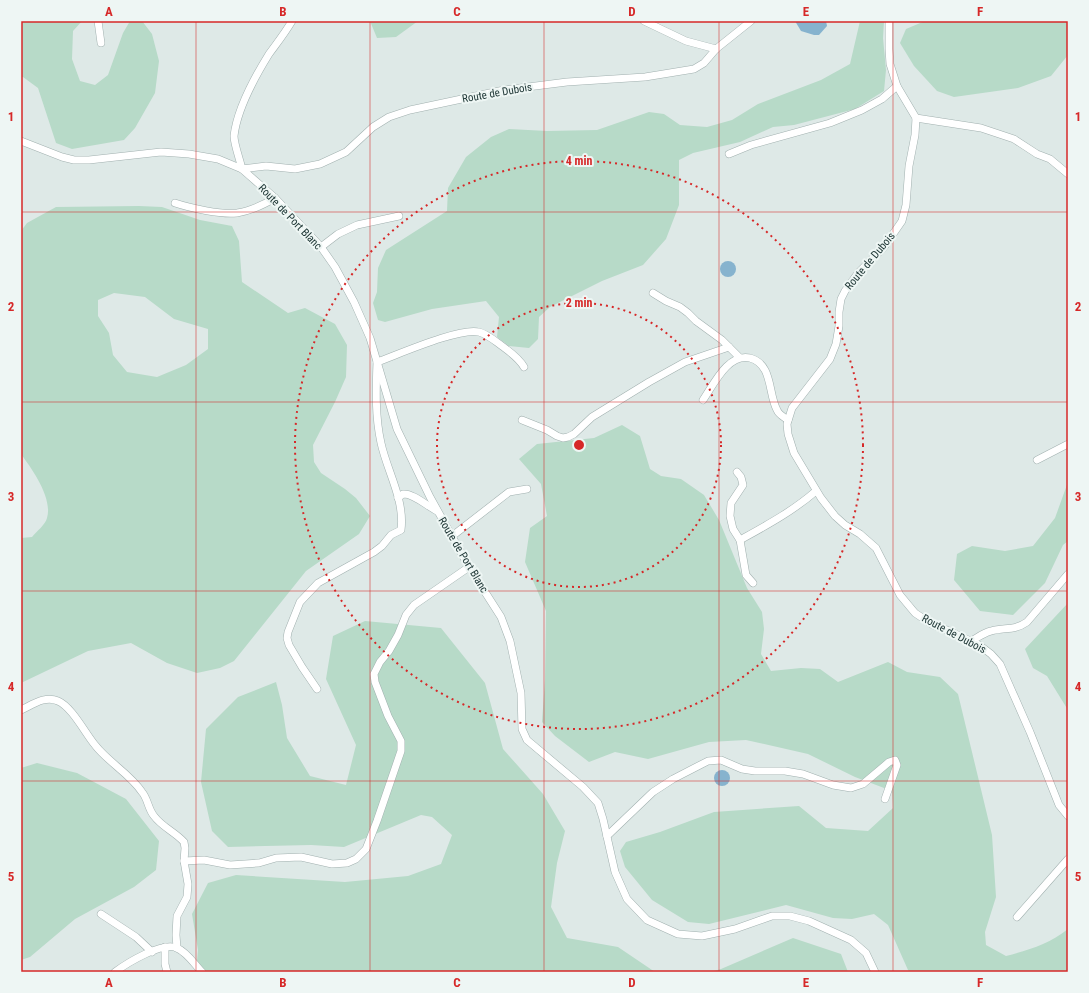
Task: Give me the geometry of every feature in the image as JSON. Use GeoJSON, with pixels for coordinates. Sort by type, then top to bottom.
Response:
{"type":"FeatureCollection","features":[{"type":"Feature","properties":{"kind":"street"},"geometry":{"type":"LineString","coordinates":[[98,21],[101,43]]}},
{"type":"Feature","properties":{"kind":"street"},"geometry":{"type":"LineString","coordinates":[[242,169],[234,137],[240,116],[250,89],[259,71],[292,21]]}},
{"type":"Feature","properties":{"kind":"street"},"geometry":{"type":"LineString","coordinates":[[644,21],[686,41],[716,49]]}},
{"type":"Feature","properties":{"kind":"street","name":"Route de Dubois"},"geometry":{"type":"LineString","coordinates":[[242,169],[266,166],[295,169],[320,164],[346,152],[372,127],[389,117],[410,110],[504,90],[567,82],[646,77],[694,69],[704,63],[716,49],[751,21]]}},
{"type":"Feature","properties":{"kind":"street"},"geometry":{"type":"LineString","coordinates":[[889,21],[888,49],[890,64],[897,86],[916,118],[981,128],[1014,139],[1037,154],[1050,159],[1068,174]]}},
{"type":"Feature","properties":{"kind":"street"},"geometry":{"type":"LineString","coordinates":[[729,154],[751,145],[830,123],[862,110],[882,99],[897,86]]}},
{"type":"Feature","properties":{"kind":"street","name":"Route de Dubois"},"geometry":{"type":"LineString","coordinates":[[916,118],[915,135],[909,166],[906,205],[902,221],[884,247],[858,274],[845,291],[841,299],[836,344],[830,359],[792,408],[787,424],[788,434],[794,453],[816,491],[835,516],[876,548],[900,595],[915,613],[933,625],[971,642],[991,654],[1000,664],[1030,732],[1059,805],[1068,816]]}},
{"type":"Feature","properties":{"kind":"street","name":"Route de Port Blanc"},"geometry":{"type":"LineString","coordinates":[[21,141],[62,157],[74,160],[89,160],[161,152],[189,154],[218,160],[242,169],[274,198],[321,248],[335,267],[354,302],[370,338],[397,429],[451,537],[501,617],[510,641],[521,693],[522,729],[527,740],[583,787],[598,804],[603,819],[615,872],[627,899],[647,920],[678,934],[702,936],[735,929],[772,916],[790,916],[809,921],[851,940],[866,953],[875,972]]}},
{"type":"Feature","properties":{"kind":"street"},"geometry":{"type":"LineString","coordinates":[[175,203],[195,209],[236,214],[256,208],[274,198]]}},
{"type":"Feature","properties":{"kind":"street"},"geometry":{"type":"LineString","coordinates":[[321,248],[338,234],[357,225],[399,216]]}},
{"type":"Feature","properties":{"kind":"street"},"geometry":{"type":"LineString","coordinates":[[653,292],[666,301],[680,307],[722,340],[739,357]]}},
{"type":"Feature","properties":{"kind":"street"},"geometry":{"type":"LineString","coordinates":[[317,690],[302,667],[287,638],[300,602],[318,583],[374,552],[382,546],[390,535],[401,530],[402,522],[398,498],[381,443],[376,408],[377,362],[435,341],[477,331],[484,333],[510,352],[521,361],[524,367]]}},
{"type":"Feature","properties":{"kind":"street"},"geometry":{"type":"LineString","coordinates":[[522,420],[547,430],[557,436],[563,438],[568,437],[574,434],[592,417],[649,382],[685,362],[729,347]]}},
{"type":"Feature","properties":{"kind":"street"},"geometry":{"type":"LineString","coordinates":[[703,400],[728,364],[739,357],[747,357],[755,359],[763,366],[768,377],[777,411],[781,416],[788,420]]}},
{"type":"Feature","properties":{"kind":"street"},"geometry":{"type":"LineString","coordinates":[[1037,460],[1068,444]]}},
{"type":"Feature","properties":{"kind":"street"},"geometry":{"type":"LineString","coordinates":[[737,472],[741,477],[743,485],[731,503],[730,516],[733,529],[740,540],[746,575],[752,583]]}},
{"type":"Feature","properties":{"kind":"street"},"geometry":{"type":"LineString","coordinates":[[451,537],[509,492],[527,489]]}},
{"type":"Feature","properties":{"kind":"street"},"geometry":{"type":"LineString","coordinates":[[740,540],[788,513],[816,491]]}},
{"type":"Feature","properties":{"kind":"street"},"geometry":{"type":"LineString","coordinates":[[398,498],[403,494],[412,495],[437,511]]}},
{"type":"Feature","properties":{"kind":"street"},"geometry":{"type":"LineString","coordinates":[[184,861],[204,860],[230,865],[259,863],[276,858],[301,857],[332,864],[347,863],[356,859],[366,849],[401,751],[401,741],[388,716],[375,682],[374,674],[398,635],[406,615],[414,605],[469,567]]}},
{"type":"Feature","properties":{"kind":"street"},"geometry":{"type":"LineString","coordinates":[[971,642],[988,631],[1011,629],[1022,626],[1068,574]]}},
{"type":"Feature","properties":{"kind":"street"},"geometry":{"type":"LineString","coordinates":[[21,710],[40,701],[50,699],[59,701],[66,706],[96,746],[139,787],[146,798],[153,816],[184,842],[184,861],[188,884],[187,897],[177,916],[177,948]]}},
{"type":"Feature","properties":{"kind":"street"},"geometry":{"type":"LineString","coordinates":[[607,836],[653,792],[701,764],[715,760],[721,760],[742,769],[755,771],[785,770],[803,774],[833,785],[851,788],[863,784],[889,762],[895,760],[897,765],[885,799]]}},
{"type":"Feature","properties":{"kind":"street"},"geometry":{"type":"LineString","coordinates":[[1017,918],[1068,859]]}},
{"type":"Feature","properties":{"kind":"street"},"geometry":{"type":"LineString","coordinates":[[101,914],[136,937],[152,952]]}},
{"type":"Feature","properties":{"kind":"street"},"geometry":{"type":"LineString","coordinates":[[118,971],[125,965],[152,952],[171,946],[186,954],[202,972]]}},
{"type":"Feature","properties":{"kind":"street"},"geometry":{"type":"LineString","coordinates":[[164,947],[167,972]]}},
{"type":"Feature","properties":{"kind":"green space"},"geometry":{"type":"Polygon","coordinates":[[[21,21],[82,21],[73,31],[72,59],[80,81],[95,85],[108,75],[123,33],[130,21],[142,21],[152,34],[159,61],[155,93],[135,128],[124,140],[72,149],[56,143],[38,88],[21,77],[21,21]]]}},
{"type":"Feature","properties":{"kind":"green space"},"geometry":{"type":"Polygon","coordinates":[[[370,21],[418,21],[396,37],[377,38],[370,21]]]}},
{"type":"Feature","properties":{"kind":"green space"},"geometry":{"type":"Polygon","coordinates":[[[860,21],[884,21],[883,38],[886,70],[884,91],[855,109],[794,125],[773,127],[740,142],[693,153],[679,160],[679,205],[666,239],[643,265],[602,281],[550,307],[539,317],[538,339],[529,348],[509,346],[497,337],[499,317],[486,301],[432,309],[385,322],[378,320],[373,303],[377,292],[378,268],[386,250],[447,211],[448,188],[466,157],[491,137],[509,129],[547,131],[597,130],[649,112],[664,114],[680,125],[707,127],[732,120],[758,104],[821,80],[850,64],[860,21]]]}},
{"type":"Feature","properties":{"kind":"green space"},"geometry":{"type":"Polygon","coordinates":[[[925,21],[1068,21],[1068,55],[1051,76],[1018,88],[954,97],[937,91],[914,66],[900,43],[906,29],[925,21]]]}},
{"type":"Feature","properties":{"kind":"green space"},"geometry":{"type":"Polygon","coordinates":[[[56,207],[162,207],[200,220],[232,226],[239,241],[242,282],[288,313],[305,308],[335,324],[347,345],[346,377],[313,445],[314,462],[321,473],[356,498],[370,516],[359,534],[306,571],[234,661],[220,668],[197,673],[167,663],[131,643],[88,651],[21,683],[21,538],[32,537],[45,523],[48,510],[47,502],[40,484],[21,454],[21,231],[27,223],[56,207]],[[114,293],[98,300],[98,316],[109,333],[113,355],[127,372],[157,377],[186,365],[208,349],[208,329],[174,319],[145,297],[114,293]]]}},
{"type":"Feature","properties":{"kind":"green space"},"geometry":{"type":"Polygon","coordinates":[[[622,425],[640,436],[650,469],[661,476],[681,479],[704,495],[719,520],[747,588],[762,612],[764,629],[761,654],[771,671],[801,668],[820,669],[838,682],[888,662],[907,672],[940,677],[958,694],[992,835],[996,897],[985,932],[986,945],[1006,956],[1038,946],[1054,939],[1068,929],[1068,972],[910,972],[888,925],[874,914],[852,919],[833,918],[786,905],[709,924],[688,922],[652,900],[625,867],[620,851],[626,842],[660,832],[714,812],[799,806],[826,828],[868,831],[893,808],[892,791],[855,777],[808,754],[746,740],[709,742],[648,759],[615,752],[589,762],[555,736],[542,722],[545,680],[546,611],[525,562],[530,528],[547,516],[541,484],[519,459],[537,444],[594,438],[622,425]]]}},
{"type":"Feature","properties":{"kind":"green space"},"geometry":{"type":"Polygon","coordinates":[[[1068,482],[1068,541],[1063,545],[1045,583],[1013,615],[980,611],[954,580],[957,554],[972,546],[1005,551],[1033,546],[1055,518],[1068,482]]]}},
{"type":"Feature","properties":{"kind":"green space"},"geometry":{"type":"Polygon","coordinates":[[[1068,603],[1068,710],[1047,676],[1033,668],[1025,649],[1068,603]]]}},
{"type":"Feature","properties":{"kind":"green space"},"geometry":{"type":"Polygon","coordinates":[[[365,621],[441,628],[485,683],[503,749],[543,794],[565,831],[557,863],[551,907],[567,938],[618,947],[655,972],[196,972],[198,950],[192,914],[208,883],[236,875],[345,882],[408,876],[441,864],[452,835],[432,817],[421,815],[344,847],[311,845],[228,847],[212,831],[201,782],[206,729],[238,697],[276,682],[282,705],[287,738],[310,776],[346,785],[356,745],[326,679],[333,636],[365,621]]]}},
{"type":"Feature","properties":{"kind":"green space"},"geometry":{"type":"Polygon","coordinates":[[[37,763],[77,773],[126,799],[159,841],[156,870],[134,887],[75,919],[30,957],[21,960],[21,768],[37,763]]]}},
{"type":"Feature","properties":{"kind":"green space"},"geometry":{"type":"Polygon","coordinates":[[[793,938],[841,954],[848,972],[710,972],[721,969],[793,938]]]}},
{"type":"Feature","properties":{"kind":"water"},"geometry":{"type":"Polygon","coordinates":[[[795,21],[826,21],[827,26],[819,35],[814,35],[801,31],[795,21]]]}},
{"type":"Feature","properties":{"kind":"water"},"geometry":{"type":"Polygon","coordinates":[[[728,261],[734,263],[736,269],[734,275],[728,277],[722,275],[720,269],[722,263],[728,261]]]}},
{"type":"Feature","properties":{"kind":"water"},"geometry":{"type":"Polygon","coordinates":[[[722,770],[729,775],[730,778],[725,785],[722,786],[715,781],[714,778],[719,771],[722,770]]]}}]}
